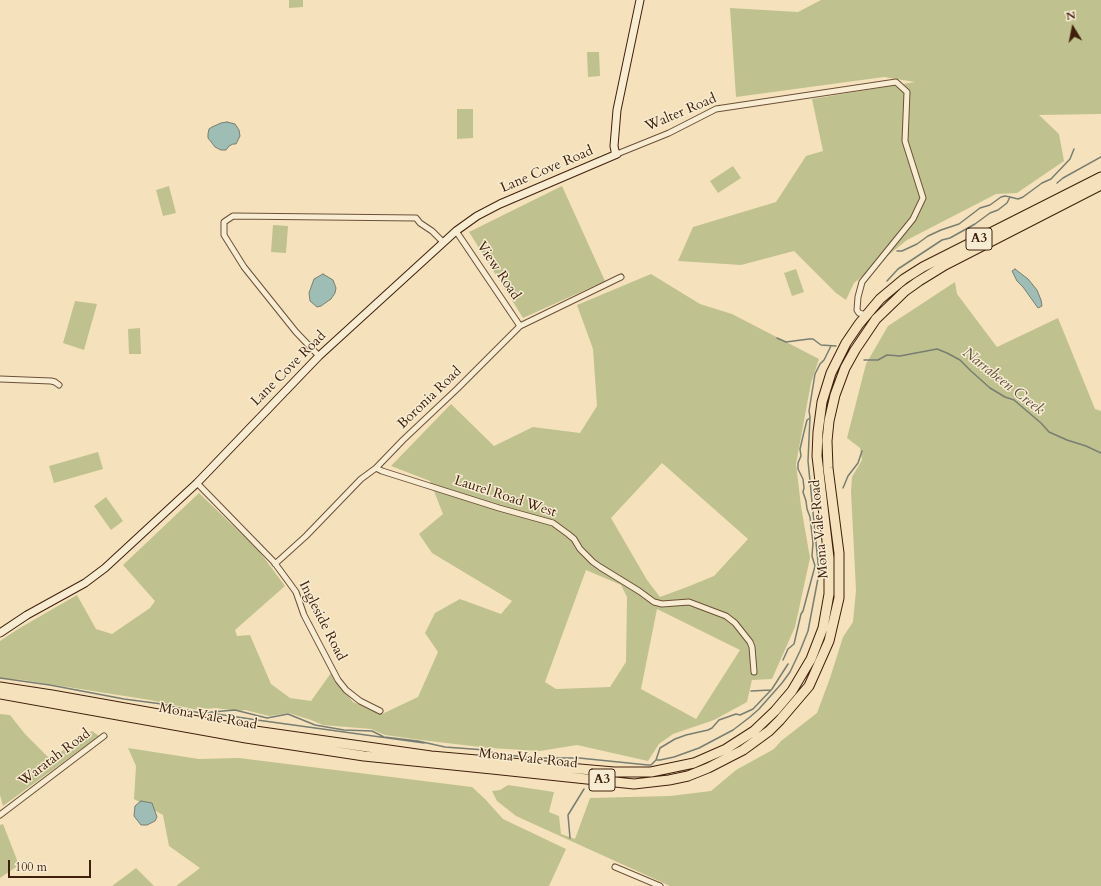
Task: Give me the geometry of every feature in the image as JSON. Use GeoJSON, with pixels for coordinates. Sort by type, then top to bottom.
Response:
{"type":"FeatureCollection","features":[{"type":"Feature","properties":{"kind":"highway","name":"Mona Vale Road"},"geometry":{"type":"LineString","coordinates":[[0,687],[248,730],[431,756],[614,772],[651,772],[694,763],[726,749],[754,731],[775,711],[792,691],[811,659],[823,628],[829,594],[829,558],[817,456],[818,432],[822,402],[831,374],[846,343],[880,298],[904,279],[923,267],[1101,177]]}},
{"type":"Feature","properties":{"kind":"highway","name":"Mona Vale Road"},"geometry":{"type":"LineString","coordinates":[[0,694],[246,738],[364,756],[634,784],[688,776],[708,768],[743,750],[769,731],[780,720],[809,686],[830,641],[839,598],[839,553],[828,468],[827,441],[829,421],[835,395],[845,368],[855,350],[876,319],[905,291],[919,281],[945,265],[1101,185]]}},
{"type":"Feature","properties":{"kind":"street"},"geometry":{"type":"LineString","coordinates":[[617,154],[614,146],[617,110],[640,0]]}},
{"type":"Feature","properties":{"kind":"street","name":"Walter Road"},"geometry":{"type":"LineString","coordinates":[[617,154],[669,133],[716,109],[896,82],[907,92],[905,141],[923,198],[913,219],[862,282],[858,296],[857,310],[859,313],[866,315]]}},
{"type":"Feature","properties":{"kind":"street","name":"Lane Cove Road"},"geometry":{"type":"LineString","coordinates":[[0,633],[27,615],[84,583],[106,568],[197,482],[319,356],[456,231],[477,216],[500,204],[617,154]]}},
{"type":"Feature","properties":{"kind":"street"},"geometry":{"type":"LineString","coordinates":[[319,356],[296,332],[244,267],[224,235],[224,222],[233,216],[416,218],[443,242]]}},
{"type":"Feature","properties":{"kind":"street","name":"View Road"},"geometry":{"type":"LineString","coordinates":[[456,231],[520,326]]}},
{"type":"Feature","properties":{"kind":"street","name":"Boronia Road"},"geometry":{"type":"LineString","coordinates":[[275,564],[306,536],[362,479],[376,468],[403,440],[458,389],[520,326],[621,277]]}},
{"type":"Feature","properties":{"kind":"street"},"geometry":{"type":"LineString","coordinates":[[0,379],[52,381],[60,385]]}},
{"type":"Feature","properties":{"kind":"street","name":"Laurel Road West"},"geometry":{"type":"LineString","coordinates":[[376,468],[492,506],[553,523],[571,537],[580,549],[600,568],[623,580],[654,602],[662,604],[689,602],[726,616],[735,623],[750,642],[754,672]]}},
{"type":"Feature","properties":{"kind":"street","name":"Ingleside Road"},"geometry":{"type":"LineString","coordinates":[[197,482],[275,564],[296,592],[304,615],[338,680],[346,690],[360,701],[380,711]]}},
{"type":"Feature","properties":{"kind":"street","name":"Waratah Road"},"geometry":{"type":"LineString","coordinates":[[0,815],[104,736]]}},
{"type":"Feature","properties":{"kind":"street"},"geometry":{"type":"LineString","coordinates":[[615,867],[660,886]]}},
{"type":"Feature","properties":{"kind":"green space"},"geometry":{"type":"Polygon","coordinates":[[[289,0],[303,0],[303,7],[289,8],[289,0]]]}},
{"type":"Feature","properties":{"kind":"green space"},"geometry":{"type":"Polygon","coordinates":[[[821,0],[1101,0],[1101,114],[1039,115],[1059,134],[1064,161],[1017,193],[996,194],[907,240],[854,283],[846,300],[836,293],[794,251],[741,265],[678,261],[693,227],[776,202],[806,156],[823,151],[812,99],[915,82],[884,77],[736,97],[730,8],[798,12],[821,0]]]}},
{"type":"Feature","properties":{"kind":"green space"},"geometry":{"type":"Polygon","coordinates":[[[587,52],[599,52],[600,76],[588,77],[587,52]]]}},
{"type":"Feature","properties":{"kind":"green space"},"geometry":{"type":"Polygon","coordinates":[[[457,109],[473,109],[473,138],[457,139],[457,109]]]}},
{"type":"Feature","properties":{"kind":"green space"},"geometry":{"type":"Polygon","coordinates":[[[733,166],[741,178],[718,193],[710,181],[733,166]]]}},
{"type":"Feature","properties":{"kind":"green space"},"geometry":{"type":"Polygon","coordinates":[[[169,186],[176,213],[163,216],[156,190],[169,186]]]}},
{"type":"Feature","properties":{"kind":"green space"},"geometry":{"type":"Polygon","coordinates":[[[562,186],[605,281],[523,318],[469,232],[562,186]]]}},
{"type":"Feature","properties":{"kind":"green space"},"geometry":{"type":"Polygon","coordinates":[[[273,225],[288,226],[286,253],[271,252],[273,225]]]}},
{"type":"Feature","properties":{"kind":"green space"},"geometry":{"type":"Polygon","coordinates":[[[796,269],[804,292],[792,296],[784,273],[796,269]]]}},
{"type":"Feature","properties":{"kind":"green space"},"geometry":{"type":"Polygon","coordinates":[[[651,274],[700,304],[732,314],[819,359],[811,383],[796,464],[801,506],[810,558],[795,627],[772,679],[752,680],[747,702],[714,720],[673,734],[659,744],[648,761],[577,745],[540,751],[489,748],[429,741],[385,735],[371,729],[323,725],[289,713],[269,716],[245,710],[239,711],[215,708],[198,710],[150,700],[23,680],[0,678],[0,641],[77,595],[96,629],[112,634],[150,608],[155,601],[123,565],[199,493],[259,551],[285,586],[235,630],[237,636],[250,635],[271,684],[290,698],[311,701],[331,673],[353,702],[382,714],[418,697],[438,652],[425,633],[435,613],[460,599],[501,614],[512,601],[432,553],[419,534],[443,514],[430,481],[391,466],[451,404],[494,446],[533,427],[580,433],[597,406],[593,349],[577,305],[651,274]],[[662,463],[611,518],[647,580],[660,597],[714,576],[748,539],[662,463]],[[586,570],[545,682],[556,689],[610,687],[626,662],[627,597],[621,585],[586,570]],[[657,609],[641,689],[696,719],[740,650],[657,609]]]}},
{"type":"Feature","properties":{"kind":"green space"},"geometry":{"type":"Polygon","coordinates":[[[955,282],[957,294],[997,347],[1058,318],[1095,409],[1101,411],[1101,886],[670,886],[516,816],[497,801],[492,791],[500,790],[508,785],[554,792],[549,812],[559,816],[561,834],[575,839],[590,798],[670,796],[711,791],[736,770],[774,749],[781,741],[817,713],[843,637],[853,622],[856,590],[851,492],[852,477],[862,460],[860,448],[847,438],[866,364],[888,326],[955,282]]]}},
{"type":"Feature","properties":{"kind":"green space"},"geometry":{"type":"Polygon","coordinates":[[[75,301],[97,304],[84,350],[63,343],[75,301]]]}},
{"type":"Feature","properties":{"kind":"green space"},"geometry":{"type":"Polygon","coordinates":[[[140,328],[141,354],[129,354],[128,329],[140,328]]]}},
{"type":"Feature","properties":{"kind":"green space"},"geometry":{"type":"Polygon","coordinates":[[[98,452],[103,469],[54,483],[49,466],[98,452]]]}},
{"type":"Feature","properties":{"kind":"green space"},"geometry":{"type":"Polygon","coordinates":[[[106,497],[123,521],[111,530],[94,506],[106,497]]]}},
{"type":"Feature","properties":{"kind":"green space"},"geometry":{"type":"Polygon","coordinates":[[[0,714],[10,715],[25,734],[50,759],[92,731],[99,736],[3,806],[0,795],[0,714]]]}},
{"type":"Feature","properties":{"kind":"green space"},"geometry":{"type":"Polygon","coordinates":[[[128,748],[199,759],[239,758],[472,787],[503,819],[566,849],[549,886],[176,886],[200,868],[169,846],[163,815],[134,799],[136,766],[128,748]]]}},
{"type":"Feature","properties":{"kind":"green space"},"geometry":{"type":"Polygon","coordinates":[[[3,824],[19,865],[0,878],[0,825],[3,824]]]}},
{"type":"Feature","properties":{"kind":"green space"},"geometry":{"type":"Polygon","coordinates":[[[136,868],[154,886],[112,886],[136,868]]]}},
{"type":"Feature","properties":{"kind":"water"},"geometry":{"type":"Polygon","coordinates":[[[227,122],[235,124],[239,130],[240,136],[236,144],[229,146],[226,150],[221,150],[215,147],[208,138],[209,129],[221,123],[227,122]]]}},
{"type":"Feature","properties":{"kind":"water"},"geometry":{"type":"Polygon","coordinates":[[[1015,269],[1028,279],[1037,290],[1042,306],[1038,308],[1017,281],[1012,271],[1015,269]]]}},
{"type":"Feature","properties":{"kind":"water"},"geometry":{"type":"Polygon","coordinates":[[[323,274],[333,280],[336,288],[331,299],[317,307],[310,301],[309,293],[314,279],[323,274]]]}},
{"type":"Feature","properties":{"kind":"water"},"geometry":{"type":"Polygon","coordinates":[[[141,801],[152,803],[157,817],[155,821],[147,825],[141,825],[134,816],[135,806],[141,801]]]}},
{"type":"Feature","properties":{"kind":"waterway"},"geometry":{"type":"LineString","coordinates":[[887,281],[898,269],[942,240],[950,238],[975,224],[990,213],[998,210],[1007,203],[1010,197],[1018,199],[1023,197],[1042,183],[1051,179],[1070,159],[1074,149]]}},
{"type":"Feature","properties":{"kind":"waterway"},"geometry":{"type":"LineString","coordinates":[[1057,183],[1063,178],[1101,157]]}},
{"type":"Feature","properties":{"kind":"waterway"},"geometry":{"type":"LineString","coordinates":[[897,251],[902,251],[917,244],[928,236],[959,224],[980,208],[990,205],[1001,197],[1010,197]]}},
{"type":"Feature","properties":{"kind":"waterway"},"geometry":{"type":"LineString","coordinates":[[777,338],[786,342],[813,339],[821,345],[836,346]]}},
{"type":"Feature","properties":{"kind":"waterway"},"geometry":{"type":"LineString","coordinates":[[656,760],[674,757],[699,748],[733,730],[759,709],[782,683],[790,672],[800,651],[808,631],[819,573],[808,461],[809,411],[815,374],[831,346]]}},
{"type":"Feature","properties":{"kind":"waterway","name":"Narrabeen Creek"},"geometry":{"type":"LineString","coordinates":[[864,360],[878,360],[887,355],[900,356],[937,349],[960,360],[990,388],[1005,397],[1014,400],[1041,423],[1049,432],[1101,453]]}},
{"type":"Feature","properties":{"kind":"waterway"},"geometry":{"type":"LineString","coordinates":[[783,660],[788,649],[794,644],[815,566],[812,556],[813,543],[810,517],[803,492],[803,479],[798,469],[798,463],[801,456],[800,449],[807,420],[810,418]]}},
{"type":"Feature","properties":{"kind":"waterway"},"geometry":{"type":"LineString","coordinates":[[843,488],[848,476],[858,463],[862,451]]}},
{"type":"Feature","properties":{"kind":"waterway"},"geometry":{"type":"LineString","coordinates":[[0,678],[162,704],[200,713],[235,710],[267,718],[288,714],[315,725],[344,730],[372,731],[384,737],[418,741],[445,747],[485,750],[497,754],[536,758],[579,758],[651,765],[656,760],[660,748],[675,739],[708,730],[712,728],[719,720],[736,714],[740,715],[753,709],[772,689],[788,664]]}},
{"type":"Feature","properties":{"kind":"waterway"},"geometry":{"type":"LineString","coordinates":[[751,691],[771,690]]}},
{"type":"Feature","properties":{"kind":"waterway"},"geometry":{"type":"LineString","coordinates":[[215,712],[217,714],[257,720],[424,743]]}},
{"type":"Feature","properties":{"kind":"waterway"},"geometry":{"type":"LineString","coordinates":[[570,838],[568,815],[584,789]]}}]}
